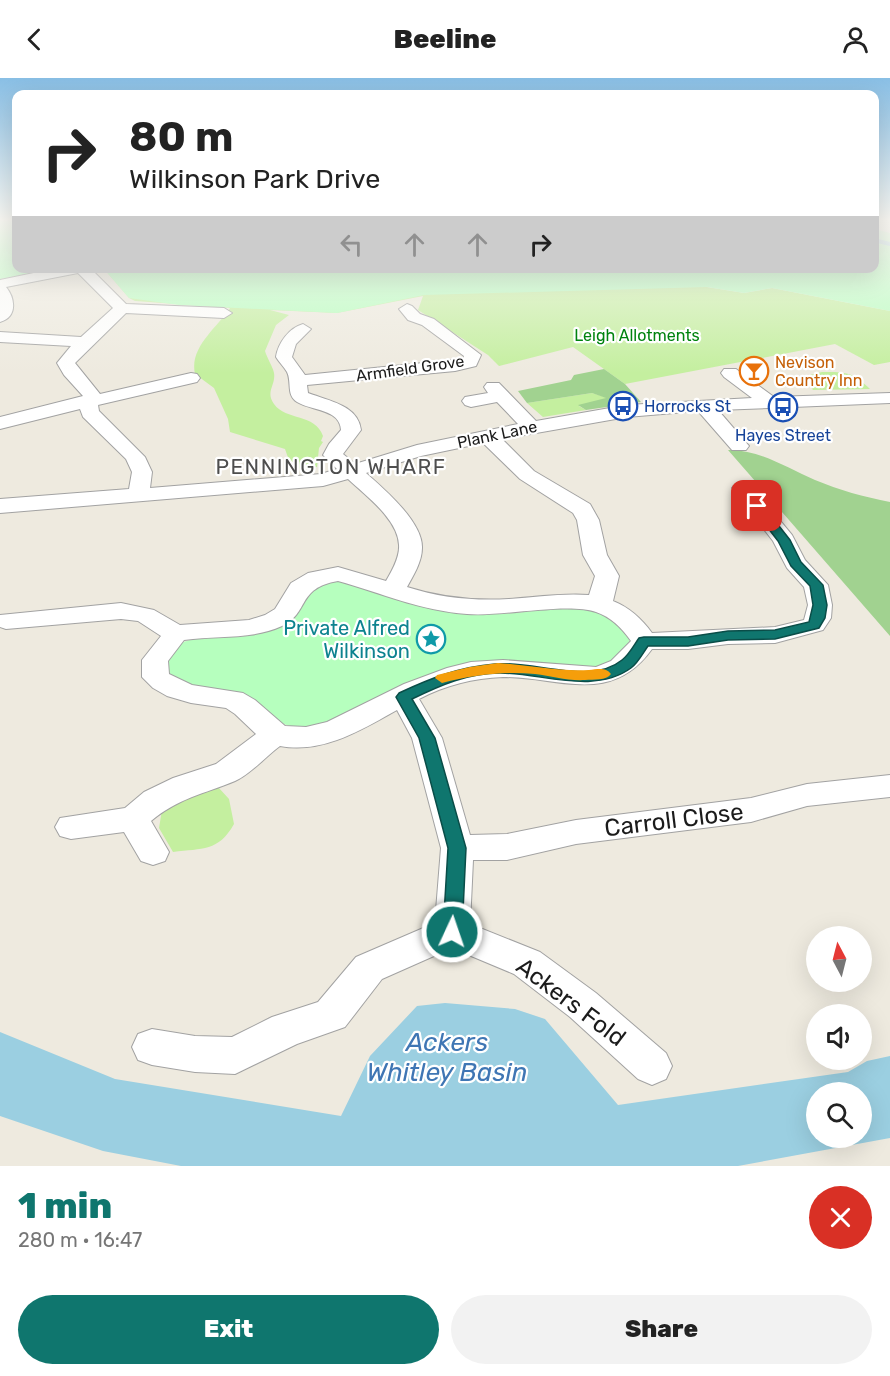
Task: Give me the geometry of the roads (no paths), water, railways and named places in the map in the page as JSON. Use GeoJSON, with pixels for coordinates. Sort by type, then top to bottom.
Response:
{"type":"FeatureCollection","features":[{"type":"Feature","properties":{"kind":"street"},"geometry":{"type":"LineString","coordinates":[[0,284],[60,273]]}},
{"type":"Feature","properties":{"kind":"street"},"geometry":{"type":"LineString","coordinates":[[88,273],[122,308],[224,313]]}},
{"type":"Feature","properties":{"kind":"street"},"geometry":{"type":"LineString","coordinates":[[0,290],[6,297],[6,310],[0,317]]}},
{"type":"Feature","properties":{"kind":"street"},"geometry":{"type":"LineString","coordinates":[[122,308],[84,342],[66,363],[67,368],[90,389],[93,396],[89,403],[90,413],[135,457],[142,472],[138,495]]}},
{"type":"Feature","properties":{"kind":"street","name":"Armfield Grove"},"geometry":{"type":"LineString","coordinates":[[298,381],[456,366],[470,362],[473,355],[428,322],[414,317],[406,309]]}},
{"type":"Feature","properties":{"kind":"street"},"geometry":{"type":"LineString","coordinates":[[303,329],[296,334],[284,352],[284,357],[296,373],[298,391],[302,397],[342,412],[350,420],[351,430],[346,439],[335,447],[333,454],[387,505],[403,526],[411,544],[405,570],[394,589]]}},
{"type":"Feature","properties":{"kind":"street"},"geometry":{"type":"LineString","coordinates":[[0,337],[84,342]]}},
{"type":"Feature","properties":{"kind":"street"},"geometry":{"type":"LineString","coordinates":[[730,374],[771,402]]}},
{"type":"Feature","properties":{"kind":"street"},"geometry":{"type":"LineString","coordinates":[[0,423],[59,407],[89,403],[190,378]]}},
{"type":"Feature","properties":{"kind":"street"},"geometry":{"type":"LineString","coordinates":[[471,401],[497,392],[532,427]]}},
{"type":"Feature","properties":{"kind":"street","name":"Plank Lane"},"geometry":{"type":"LineString","coordinates":[[0,506],[323,480],[417,451],[532,427],[627,411],[703,405],[890,398]]}},
{"type":"Feature","properties":{"kind":"street"},"geometry":{"type":"LineString","coordinates":[[703,405],[739,446]]}},
{"type":"Feature","properties":{"kind":"street"},"geometry":{"type":"LineString","coordinates":[[486,436],[526,475],[582,509],[588,520],[595,555],[607,576],[599,605]]}},
{"type":"Feature","properties":{"kind":"street"},"geometry":{"type":"LineString","coordinates":[[644,641],[688,641],[728,636],[775,635],[814,625],[818,618],[820,605],[816,585],[795,563],[784,540],[746,500]]}},
{"type":"Feature","properties":{"kind":"street"},"geometry":{"type":"LineString","coordinates":[[6,621],[122,610],[145,615],[176,634],[212,629],[238,629],[268,622],[285,615],[297,590],[318,577],[338,574],[447,605],[478,608],[573,600],[599,605],[627,617],[644,641]]}},
{"type":"Feature","properties":{"kind":"street"},"geometry":{"type":"LineString","coordinates":[[176,634],[155,660],[156,677],[169,688],[203,697],[233,700],[255,714],[275,734],[301,738],[329,733],[444,678],[479,670],[498,668],[536,670],[567,676],[589,676],[612,672],[628,663],[644,641]]}},
{"type":"Feature","properties":{"kind":"street"},"geometry":{"type":"LineString","coordinates":[[152,1047],[195,1054],[235,1056],[286,1030],[331,1015],[369,968],[452,932],[457,848],[427,738],[404,697]]}},
{"type":"Feature","properties":{"kind":"street"},"geometry":{"type":"LineString","coordinates":[[71,827],[133,819],[155,800],[184,786],[227,771],[275,734]]}},
{"type":"Feature","properties":{"kind":"street","name":"Carroll Close"},"geometry":{"type":"LineString","coordinates":[[457,848],[507,847],[576,832],[751,810],[807,795],[890,786]]}},
{"type":"Feature","properties":{"kind":"street"},"geometry":{"type":"LineString","coordinates":[[133,819],[153,852]]}},
{"type":"Feature","properties":{"kind":"street","name":"Ackers Fold"},"geometry":{"type":"LineString","coordinates":[[452,932],[527,963],[584,1005],[652,1066]]}},
{"type":"Feature","properties":{"kind":"water","name":"Ackers Whitley Basin"},"geometry":{"type":"Polygon","coordinates":[[[445,1003],[515,1009],[545,1019],[618,1105],[851,1070],[872,1070],[872,1060],[890,1056],[890,1138],[872,1141],[872,1082],[806,1082],[806,1148],[836,1148],[738,1166],[181,1166],[103,1151],[0,1116],[0,1032],[115,1079],[341,1116],[370,1056],[417,1006],[445,1003]]]}},
{"type":"Feature","properties":{"kind":"place","name":"Nevison Country Inn"},"geometry":{"type":"Point","coordinates":[754,371]}},
{"type":"Feature","properties":{"kind":"place","name":"Horrocks St"},"geometry":{"type":"Point","coordinates":[623,406]}},
{"type":"Feature","properties":{"kind":"place","name":"Hayes Street"},"geometry":{"type":"Point","coordinates":[783,407]}},
{"type":"Feature","properties":{"kind":"place","name":"Private Alfred Wilkinson"},"geometry":{"type":"Point","coordinates":[431,639]}},
{"type":"Feature","properties":{"kind":"district","name":"PENNINGTON WHARF"},"geometry":{"type":"Point","coordinates":[331,467]}},
{"type":"Feature","properties":{"kind":"park label","name":"Leigh Allotments"},"geometry":{"type":"Point","coordinates":[637,335]}}]}
